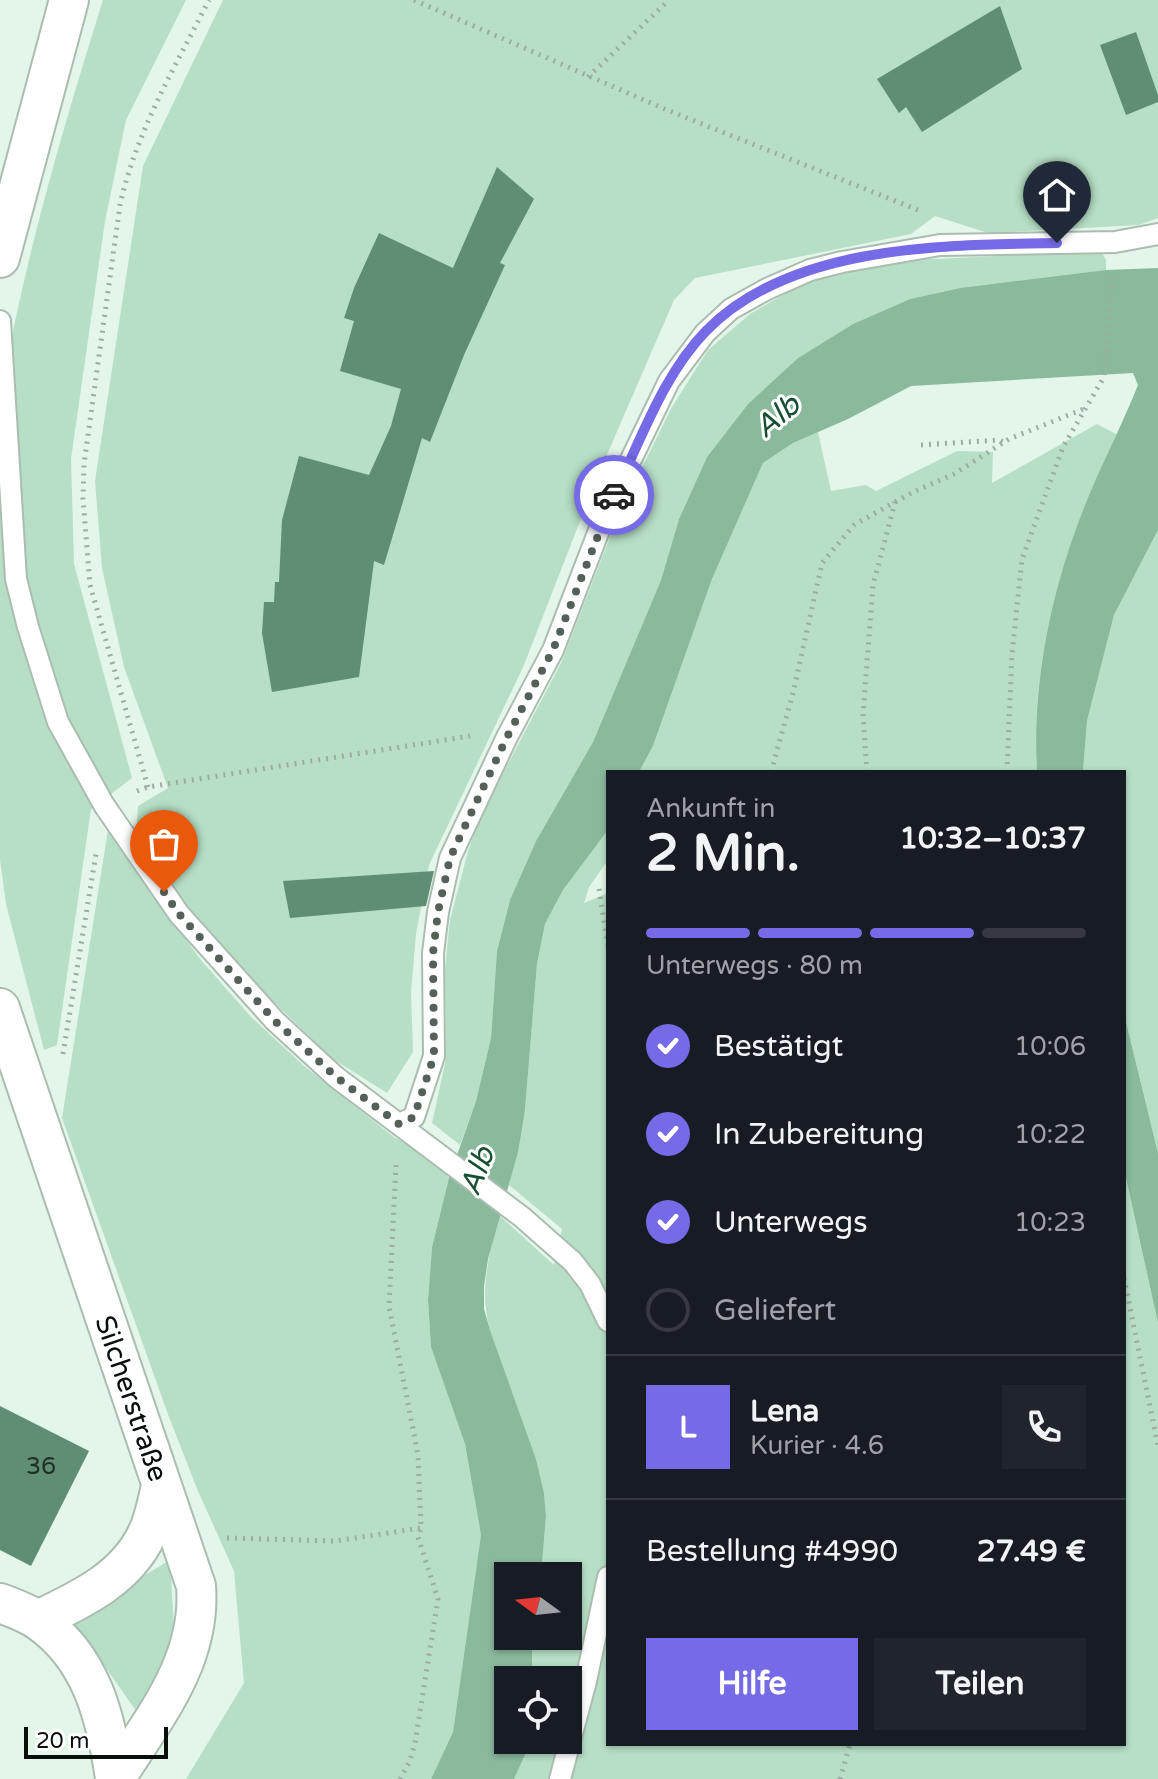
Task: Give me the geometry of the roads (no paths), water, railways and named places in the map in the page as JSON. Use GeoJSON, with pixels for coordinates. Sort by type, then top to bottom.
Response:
{"type":"FeatureCollection","features":[{"type":"Feature","properties":{"kind":"street"},"geometry":{"type":"LineString","coordinates":[[0,258],[69,0]]}},
{"type":"Feature","properties":{"kind":"street","name":"Silcherstraße"},"geometry":{"type":"LineString","coordinates":[[0,1008],[196,1586],[198,1609],[186,1660],[167,1699],[115,1778]]}},
{"type":"Feature","properties":{"kind":"street"},"geometry":{"type":"LineString","coordinates":[[38,1620],[76,1602],[109,1580],[134,1558],[149,1532],[161,1487]]}},
{"type":"Feature","properties":{"kind":"street"},"geometry":{"type":"LineString","coordinates":[[0,1603],[38,1620],[62,1640],[80,1662],[104,1715],[115,1778]]}},
{"type":"Feature","properties":{"kind":"lane"},"geometry":{"type":"LineString","coordinates":[[399,1124],[414,1117],[434,1056],[433,953],[450,858],[507,737],[553,650],[608,507],[669,381],[705,333],[731,309],[810,270],[900,250],[940,245],[1115,242],[1158,234]]}},
{"type":"Feature","properties":{"kind":"lane"},"geometry":{"type":"LineString","coordinates":[[0,321],[16,579],[58,722],[104,805],[179,914],[275,1021],[336,1077],[522,1217],[573,1262],[590,1284],[606,1317]]}},
{"type":"Feature","properties":{"kind":"lane"},"geometry":{"type":"LineString","coordinates":[[560,1779],[586,1681],[606,1586]]}},
{"type":"Feature","properties":{"kind":"water","name":"Alb"},"geometry":{"type":"Polygon","coordinates":[[[1158,268],[1158,530],[1114,615],[1087,721],[1083,770],[1037,770],[1036,736],[1042,663],[1048,626],[1067,554],[1138,385],[1133,373],[911,386],[793,443],[763,463],[712,579],[653,746],[640,770],[606,770],[606,833],[563,890],[545,924],[537,964],[525,1110],[518,1152],[488,1259],[484,1286],[484,1309],[490,1330],[536,1459],[544,1493],[546,1516],[542,1562],[494,1562],[494,1650],[532,1650],[532,1666],[494,1666],[494,1754],[525,1755],[514,1779],[431,1779],[453,1732],[481,1535],[465,1444],[431,1347],[428,1300],[432,1247],[449,1178],[476,1101],[491,1038],[497,951],[510,900],[536,841],[593,742],[661,580],[679,519],[707,457],[748,404],[798,358],[853,324],[910,299],[960,288],[1106,270],[1158,268]]]}},
{"type":"Feature","properties":{"kind":"water"},"geometry":{"type":"Polygon","coordinates":[[[1126,1022],[1158,1153],[1158,1323],[1126,1178],[1126,1022]]]}}]}
